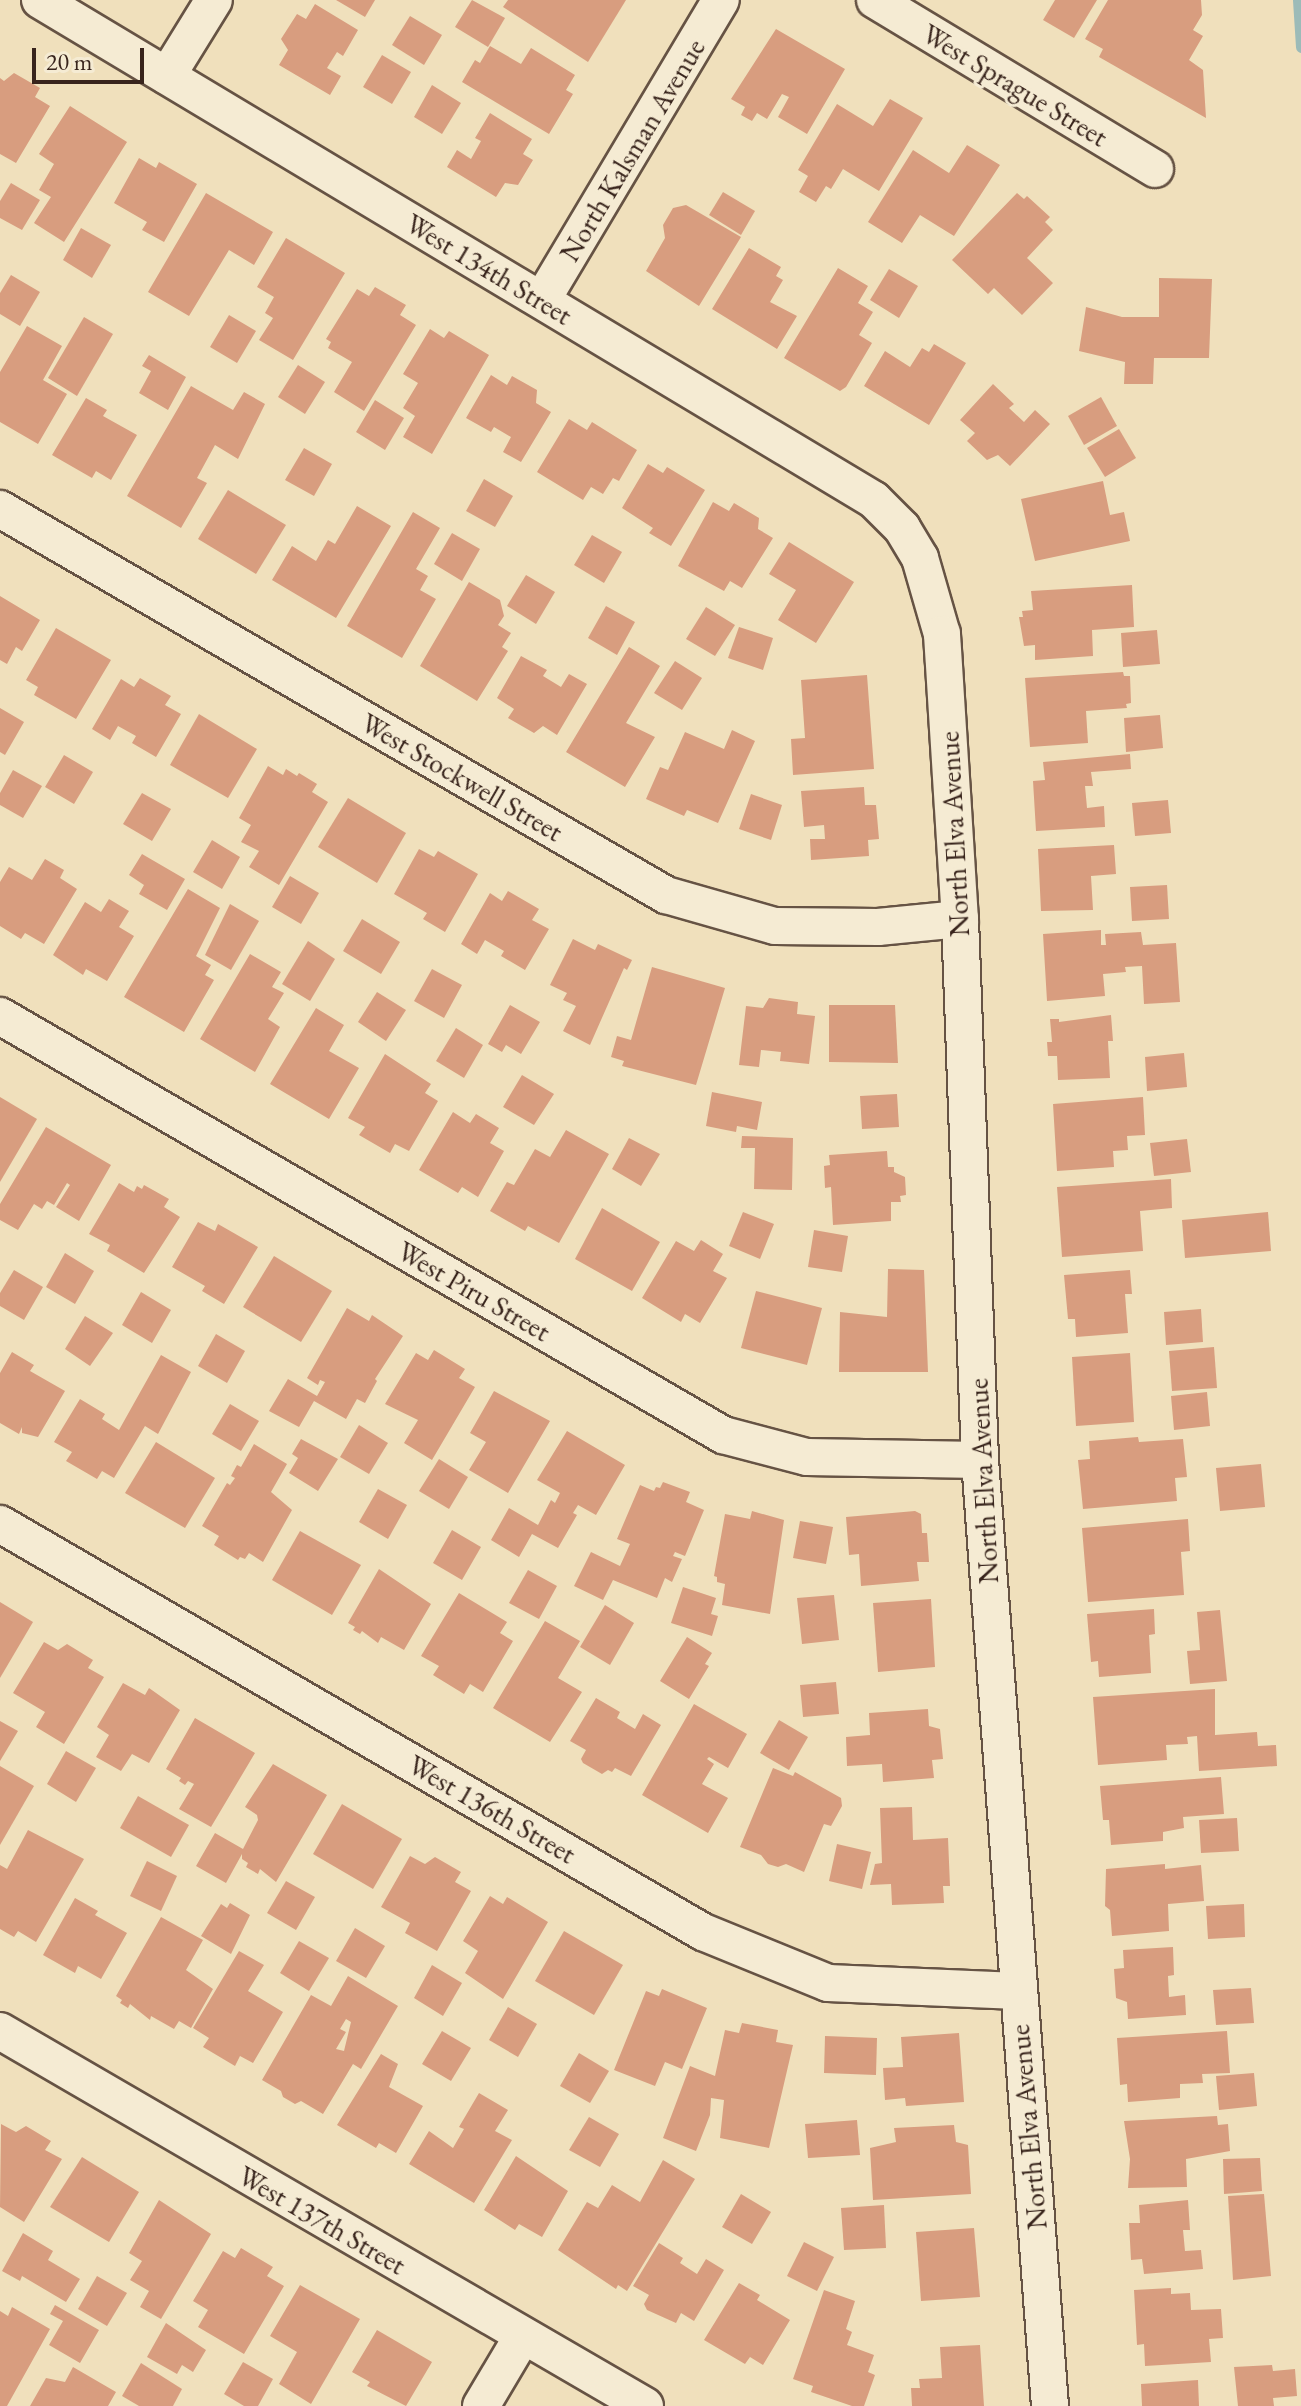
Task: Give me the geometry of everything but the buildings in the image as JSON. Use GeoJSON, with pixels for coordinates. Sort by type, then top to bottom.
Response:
{"type":"FeatureCollection","features":[{"type":"Feature","properties":{"kind":"street","name":"West 134th Street"},"geometry":{"type":"LineString","coordinates":[[40,0],[874,500],[902,528],[920,558]]}},
{"type":"Feature","properties":{"kind":"street"},"geometry":{"type":"LineString","coordinates":[[167,76],[214,0]]}},
{"type":"Feature","properties":{"kind":"street","name":"North Kalsman Avenue"},"geometry":{"type":"LineString","coordinates":[[542,300],[721,0]]}},
{"type":"Feature","properties":{"kind":"street","name":"West Sprague Street"},"geometry":{"type":"LineString","coordinates":[[875,0],[1155,169]]}},
{"type":"Feature","properties":{"kind":"street","name":"West Stockwell Street"},"geometry":{"type":"LineString","coordinates":[[0,509],[666,895],[775,926],[878,927],[960,919]]}},
{"type":"Feature","properties":{"kind":"street","name":"North Elva Avenue"},"geometry":{"type":"LineString","coordinates":[[920,558],[942,634],[960,919],[980,1460],[1050,2406]]}},
{"type":"Feature","properties":{"kind":"street","name":"West Piru Street"},"geometry":{"type":"LineString","coordinates":[[0,1016],[723,1435],[807,1457],[980,1460]]}},
{"type":"Feature","properties":{"kind":"street","name":"West 136th Street"},"geometry":{"type":"LineString","coordinates":[[0,1524],[703,1932],[828,1983],[1018,1991]]}},
{"type":"Feature","properties":{"kind":"street","name":"West 137th Street"},"geometry":{"type":"LineString","coordinates":[[0,2031],[645,2406]]}},
{"type":"Feature","properties":{"kind":"street"},"geometry":{"type":"LineString","coordinates":[[481,2406],[522,2337]]}},
{"type":"Feature","properties":{"kind":"waterway"},"geometry":{"type":"LineString","coordinates":[[1298,0],[1301,47]]}}]}
